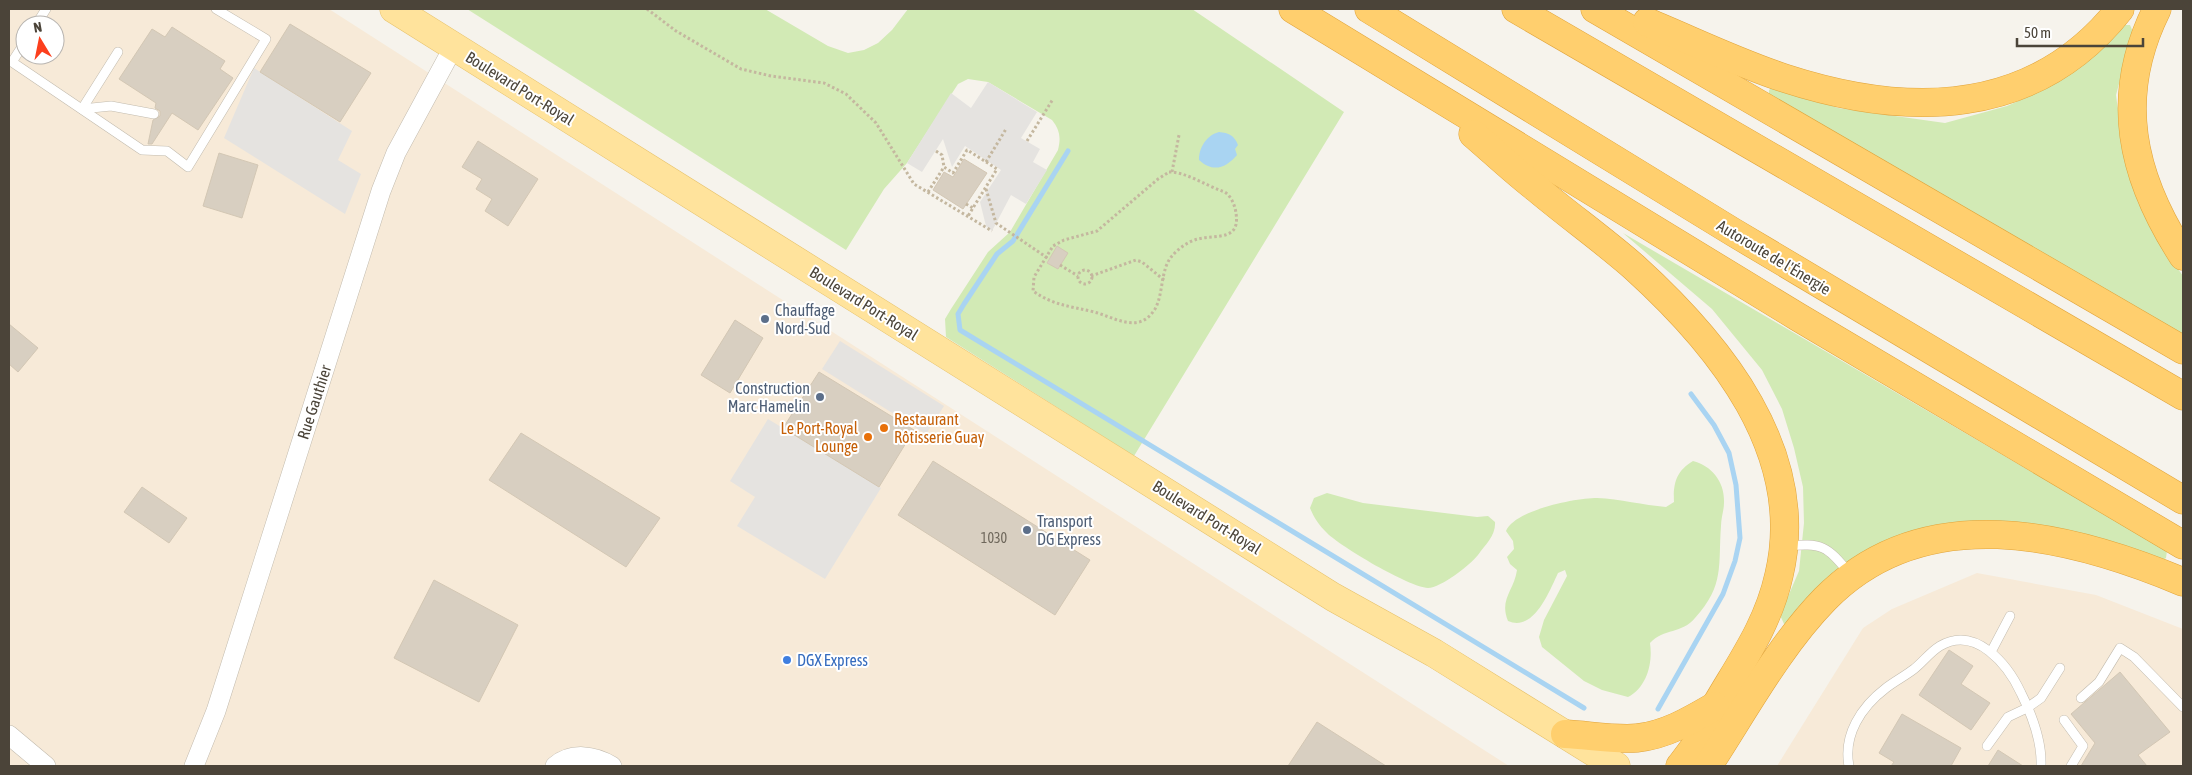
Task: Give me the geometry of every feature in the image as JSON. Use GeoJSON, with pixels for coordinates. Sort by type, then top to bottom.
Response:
{"type":"FeatureCollection","features":[{"type":"Feature","properties":{"kind":"highway"},"geometry":{"type":"LineString","coordinates":[[1293,9],[1830,336],[2183,544]]}},
{"type":"Feature","properties":{"kind":"highway","name":"Autoroute de l'Énergie"},"geometry":{"type":"LineString","coordinates":[[1369,9],[1733,232],[2183,500]]}},
{"type":"Feature","properties":{"kind":"highway"},"geometry":{"type":"LineString","coordinates":[[1516,9],[2183,396]]}},
{"type":"Feature","properties":{"kind":"highway"},"geometry":{"type":"LineString","coordinates":[[1595,9],[2183,350]]}},
{"type":"Feature","properties":{"kind":"highway"},"geometry":{"type":"LineString","coordinates":[[1613,9],[1749,65],[1801,83],[1871,99],[1936,103],[1992,95],[2042,76],[2081,50],[2120,9]]}},
{"type":"Feature","properties":{"kind":"highway"},"geometry":{"type":"LineString","coordinates":[[2157,9],[2145,34],[2136,70],[2132,103],[2133,134],[2140,169],[2150,195],[2183,256]]}},
{"type":"Feature","properties":{"kind":"highway"},"geometry":{"type":"LineString","coordinates":[[1416,84],[1536,188],[1633,266],[1672,303],[1702,336],[1740,388],[1768,444],[1783,498],[1784,546],[1778,582],[1767,617],[1751,650],[1715,706],[1700,737],[1680,766]]}},
{"type":"Feature","properties":{"kind":"highway"},"geometry":{"type":"LineString","coordinates":[[1708,766],[1801,628],[1827,598],[1852,576],[1889,555],[1915,545],[1956,536],[1998,534],[2035,537],[2076,544],[2128,560],[2183,582]]}},
{"type":"Feature","properties":{"kind":"highway"},"geometry":{"type":"LineString","coordinates":[[1565,734],[1639,738],[1672,729],[1715,706]]}},
{"type":"Feature","properties":{"kind":"main road","name":"Boulevard Port-Royal"},"geometry":{"type":"LineString","coordinates":[[394,9],[1333,597],[1434,653],[1616,766]]}},
{"type":"Feature","properties":{"kind":"main road","name":"Boulevard Port-Royal"},"geometry":{"type":"LineString","coordinates":[[1333,597],[1510,722],[1582,766]]}},
{"type":"Feature","properties":{"kind":"street","name":"Rue Gauthier"},"geometry":{"type":"LineString","coordinates":[[194,766],[216,711],[382,191],[404,137],[454,46]]}},
{"type":"Feature","properties":{"kind":"street"},"geometry":{"type":"LineString","coordinates":[[9,736],[46,766]]}},
{"type":"Feature","properties":{"kind":"street"},"geometry":{"type":"LineString","coordinates":[[555,766],[563,759],[586,756],[612,766]]}},
{"type":"Feature","properties":{"kind":"lane"},"geometry":{"type":"LineString","coordinates":[[16,65],[142,150],[167,151],[188,167],[266,39],[216,9]]}},
{"type":"Feature","properties":{"kind":"lane"},"geometry":{"type":"LineString","coordinates":[[82,109],[118,52]]}},
{"type":"Feature","properties":{"kind":"lane"},"geometry":{"type":"LineString","coordinates":[[82,109],[111,106],[154,114]]}},
{"type":"Feature","properties":{"kind":"lane"},"geometry":{"type":"LineString","coordinates":[[1784,546],[1823,547],[1832,553],[1852,576]]}},
{"type":"Feature","properties":{"kind":"lane"},"geometry":{"type":"LineString","coordinates":[[1990,652],[2010,616]]}},
{"type":"Feature","properties":{"kind":"lane"},"geometry":{"type":"LineString","coordinates":[[1849,766],[1848,745],[1856,722],[1871,701],[1886,687],[1945,644],[1966,642],[1990,652],[2006,665],[2012,674],[2028,708],[2037,738],[2040,766]]}},
{"type":"Feature","properties":{"kind":"lane"},"geometry":{"type":"LineString","coordinates":[[2081,698],[2099,682],[2120,648],[2134,657],[2183,707]]}},
{"type":"Feature","properties":{"kind":"lane"},"geometry":{"type":"LineString","coordinates":[[1987,746],[2008,717],[2028,708],[2046,693],[2060,668]]}},
{"type":"Feature","properties":{"kind":"lane"},"geometry":{"type":"LineString","coordinates":[[2064,720],[2083,746],[2071,766]]}},
{"type":"Feature","properties":{"kind":"path"},"geometry":{"type":"LineString","coordinates":[[647,9],[676,31],[741,69],[771,76],[824,83],[846,94],[876,123],[914,184],[992,231]]}},
{"type":"Feature","properties":{"kind":"path"},"geometry":{"type":"LineString","coordinates":[[1027,141],[1053,99]]}},
{"type":"Feature","properties":{"kind":"path"},"geometry":{"type":"LineString","coordinates":[[986,162],[1006,128]]}},
{"type":"Feature","properties":{"kind":"path"},"geometry":{"type":"LineString","coordinates":[[1172,172],[1180,134]]}},
{"type":"Feature","properties":{"kind":"path"},"geometry":{"type":"LineString","coordinates":[[944,167],[953,173],[966,150],[997,169],[968,216]]}},
{"type":"Feature","properties":{"kind":"path"},"geometry":{"type":"LineString","coordinates":[[928,192],[944,167],[942,155],[936,151]]}},
{"type":"Feature","properties":{"kind":"path"},"geometry":{"type":"LineString","coordinates":[[1172,172],[1225,192],[1234,204],[1236,219],[1233,229],[1226,236],[1193,240],[1170,258],[1157,305],[1151,314],[1140,320],[1121,322],[1096,312],[1062,306],[1033,291],[1034,277],[1048,257],[1052,246],[1058,242],[1097,231],[1166,173],[1172,172]]}},
{"type":"Feature","properties":{"kind":"path"},"geometry":{"type":"LineString","coordinates":[[986,189],[996,223],[1048,257]]}},
{"type":"Feature","properties":{"kind":"path"},"geometry":{"type":"LineString","coordinates":[[966,204],[973,208]]}},
{"type":"Feature","properties":{"kind":"path"},"geometry":{"type":"LineString","coordinates":[[1091,276],[1136,260],[1142,262],[1164,280]]}},
{"type":"Feature","properties":{"kind":"path"},"geometry":{"type":"LineString","coordinates":[[1060,265],[1078,276],[1080,282],[1085,285],[1090,281],[1091,276]]}},
{"type":"Feature","properties":{"kind":"path"},"geometry":{"type":"LineString","coordinates":[[1078,276],[1084,270],[1091,276]]}},
{"type":"Feature","properties":{"kind":"shaded area"},"geometry":{"type":"Polygon","coordinates":[[[9,9],[329,9],[1509,766],[9,766],[9,9]]]}},
{"type":"Feature","properties":{"kind":"shaded area"},"geometry":{"type":"Polygon","coordinates":[[[254,68],[352,131],[338,160],[361,174],[345,214],[224,138],[254,68]]]}},
{"type":"Feature","properties":{"kind":"shaded area"},"geometry":{"type":"Polygon","coordinates":[[[988,82],[1037,112],[1021,138],[1040,149],[1033,162],[1047,170],[1026,204],[1011,195],[992,231],[986,226],[980,202],[1001,170],[965,146],[952,167],[943,139],[922,172],[907,163],[951,93],[971,108],[988,82]]]}},
{"type":"Feature","properties":{"kind":"shaded area"},"geometry":{"type":"Polygon","coordinates":[[[840,341],[944,406],[926,434],[822,369],[840,341]]]}},
{"type":"Feature","properties":{"kind":"shaded area"},"geometry":{"type":"Polygon","coordinates":[[[768,419],[881,488],[825,579],[737,526],[755,497],[730,481],[768,419]]]}},
{"type":"Feature","properties":{"kind":"shaded area"},"geometry":{"type":"Polygon","coordinates":[[[1977,573],[2096,595],[2183,629],[2183,766],[1777,766],[1863,628],[1892,609],[1977,573]]]}},
{"type":"Feature","properties":{"kind":"green space"},"geometry":{"type":"Polygon","coordinates":[[[467,9],[765,9],[828,46],[848,53],[864,50],[878,43],[892,30],[908,9],[1192,9],[1344,112],[1134,456],[946,337],[945,319],[988,252],[1010,232],[1058,150],[1059,134],[1052,120],[988,82],[968,79],[958,84],[907,163],[884,189],[846,250],[467,9]]]}},
{"type":"Feature","properties":{"kind":"green space"},"geometry":{"type":"Polygon","coordinates":[[[2130,25],[2133,32],[2116,95],[2124,155],[2138,202],[2159,242],[2183,276],[2183,336],[1769,95],[1769,90],[1774,86],[1838,108],[1945,123],[2007,106],[2045,89],[2091,58],[2119,28],[2130,25]]]}},
{"type":"Feature","properties":{"kind":"green space"},"geometry":{"type":"Polygon","coordinates":[[[1623,233],[2167,551],[2166,558],[2163,560],[1940,530],[1790,625],[1784,624],[1780,615],[1799,571],[1804,523],[1803,487],[1782,409],[1762,370],[1712,309],[1623,233]]]}},
{"type":"Feature","properties":{"kind":"green space"},"geometry":{"type":"Polygon","coordinates":[[[1693,461],[1700,463],[1716,476],[1724,495],[1716,585],[1705,606],[1690,623],[1655,638],[1650,643],[1651,651],[1647,674],[1635,693],[1628,697],[1602,690],[1584,681],[1542,647],[1539,637],[1544,620],[1567,576],[1565,570],[1558,573],[1545,599],[1533,616],[1526,621],[1517,623],[1508,621],[1505,607],[1506,601],[1517,570],[1510,564],[1507,557],[1514,549],[1513,541],[1506,531],[1521,517],[1533,511],[1575,500],[1597,498],[1666,507],[1674,502],[1674,489],[1679,474],[1693,461]]]}},
{"type":"Feature","properties":{"kind":"green space"},"geometry":{"type":"Polygon","coordinates":[[[1327,493],[1363,503],[1477,517],[1488,516],[1495,522],[1495,527],[1490,539],[1469,564],[1448,580],[1428,588],[1391,574],[1346,547],[1327,533],[1317,521],[1310,508],[1314,498],[1327,493]]]}},
{"type":"Feature","properties":{"kind":"water"},"geometry":{"type":"Polygon","coordinates":[[[1219,132],[1228,134],[1235,139],[1238,145],[1235,149],[1237,155],[1224,166],[1209,167],[1199,160],[1199,155],[1207,139],[1219,132]]]}},
{"type":"Feature","properties":{"kind":"building"},"geometry":{"type":"Polygon","coordinates":[[[290,24],[371,73],[340,122],[260,72],[290,24]]]}},
{"type":"Feature","properties":{"kind":"building"},"geometry":{"type":"Polygon","coordinates":[[[172,27],[225,61],[220,69],[233,78],[198,130],[172,113],[152,144],[148,144],[153,120],[160,116],[160,111],[155,108],[156,103],[119,79],[152,29],[165,37],[172,27]]]}},
{"type":"Feature","properties":{"kind":"building"},"geometry":{"type":"Polygon","coordinates":[[[478,141],[538,179],[508,226],[485,211],[492,199],[476,189],[482,179],[462,167],[478,141]]]}},
{"type":"Feature","properties":{"kind":"building"},"geometry":{"type":"Polygon","coordinates":[[[219,153],[258,165],[242,218],[203,206],[219,153]]]}},
{"type":"Feature","properties":{"kind":"building"},"geometry":{"type":"Polygon","coordinates":[[[964,159],[987,173],[963,209],[933,190],[944,172],[953,177],[964,159]]]}},
{"type":"Feature","properties":{"kind":"building"},"geometry":{"type":"Polygon","coordinates":[[[1057,246],[1068,253],[1058,269],[1047,263],[1057,246]]]}},
{"type":"Feature","properties":{"kind":"building"},"geometry":{"type":"Polygon","coordinates":[[[735,320],[763,338],[730,393],[701,375],[735,320]]]}},
{"type":"Feature","properties":{"kind":"building"},"geometry":{"type":"Polygon","coordinates":[[[9,324],[38,348],[18,372],[9,364],[9,324]]]}},
{"type":"Feature","properties":{"kind":"building"},"geometry":{"type":"Polygon","coordinates":[[[819,372],[914,430],[879,487],[783,428],[819,372]]]}},
{"type":"Feature","properties":{"kind":"building"},"geometry":{"type":"Polygon","coordinates":[[[521,433],[660,518],[626,567],[489,480],[521,433]]]}},
{"type":"Feature","properties":{"kind":"building"},"geometry":{"type":"Polygon","coordinates":[[[933,461],[1090,560],[1055,615],[898,515],[933,461]]]}},
{"type":"Feature","properties":{"kind":"building"},"geometry":{"type":"Polygon","coordinates":[[[142,487],[187,518],[169,543],[124,512],[142,487]]]}},
{"type":"Feature","properties":{"kind":"building"},"geometry":{"type":"Polygon","coordinates":[[[434,580],[518,625],[479,702],[394,658],[434,580]]]}},
{"type":"Feature","properties":{"kind":"building"},"geometry":{"type":"Polygon","coordinates":[[[1949,650],[1973,666],[1961,684],[1990,703],[1971,730],[1919,695],[1949,650]]]}},
{"type":"Feature","properties":{"kind":"building"},"geometry":{"type":"Polygon","coordinates":[[[2120,672],[2170,732],[2138,755],[2147,766],[2081,766],[2095,743],[2071,714],[2120,672]]]}},
{"type":"Feature","properties":{"kind":"building"},"geometry":{"type":"Polygon","coordinates":[[[1902,714],[1961,748],[1951,766],[1891,766],[1894,762],[1879,753],[1902,714]]]}},
{"type":"Feature","properties":{"kind":"building"},"geometry":{"type":"Polygon","coordinates":[[[1317,722],[1386,766],[1288,766],[1317,722]]]}},
{"type":"Feature","properties":{"kind":"building"},"geometry":{"type":"Polygon","coordinates":[[[1998,750],[2023,766],[1988,766],[1998,750]]]}},
{"type":"Feature","properties":{"kind":"waterway"},"geometry":{"type":"LineString","coordinates":[[1068,151],[1013,241],[997,254],[964,304],[958,314],[960,330],[1584,708]]}},
{"type":"Feature","properties":{"kind":"waterway"},"geometry":{"type":"LineString","coordinates":[[1658,709],[1723,594],[1735,561],[1740,538],[1736,485],[1729,453],[1714,425],[1691,394]]}},
{"type":"Feature","properties":{"kind":"place","name":"Chauffage Nord-Sud"},"geometry":{"type":"Point","coordinates":[765,319]}},
{"type":"Feature","properties":{"kind":"place","name":"Construction Marc Hamelin"},"geometry":{"type":"Point","coordinates":[820,397]}},
{"type":"Feature","properties":{"kind":"place","name":"Restaurant Rôtisserie Guay"},"geometry":{"type":"Point","coordinates":[884,428]}},
{"type":"Feature","properties":{"kind":"place","name":"Le Port-Royal Lounge"},"geometry":{"type":"Point","coordinates":[868,437]}},
{"type":"Feature","properties":{"kind":"place","name":"Transport DG Express"},"geometry":{"type":"Point","coordinates":[1027,530]}},
{"type":"Feature","properties":{"kind":"place","name":"DGX Express"},"geometry":{"type":"Point","coordinates":[787,660]}}]}
